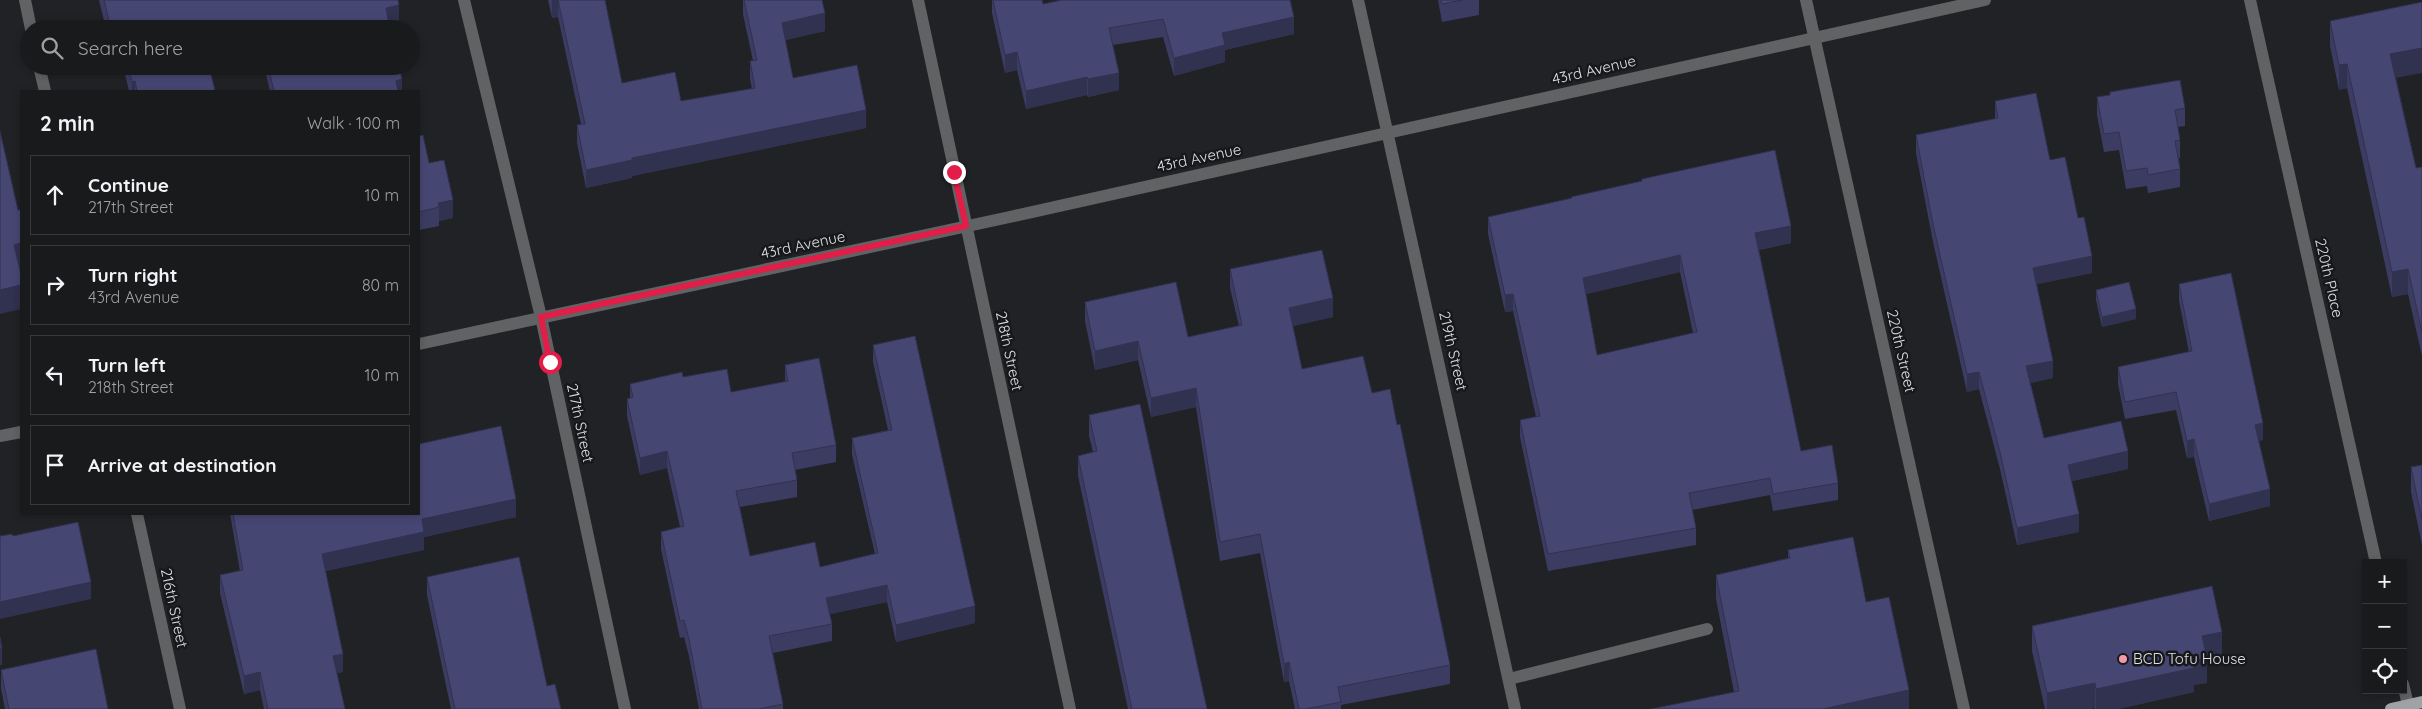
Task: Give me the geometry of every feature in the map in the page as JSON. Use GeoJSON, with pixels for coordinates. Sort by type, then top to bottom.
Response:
{"type":"FeatureCollection","features":[{"type":"Feature","properties":{"kind":"main road"},"geometry":{"type":"LineString","coordinates":[[2391,709],[2409,707],[2422,702]]}},
{"type":"Feature","properties":{"kind":"street"},"geometry":{"type":"LineString","coordinates":[[25,0],[29,20]]}},
{"type":"Feature","properties":{"kind":"street","name":"217th Street"},"geometry":{"type":"LineString","coordinates":[[464,0],[541,317],[625,709]]}},
{"type":"Feature","properties":{"kind":"street","name":"218th Street"},"geometry":{"type":"LineString","coordinates":[[918,0],[1070,709]]}},
{"type":"Feature","properties":{"kind":"street","name":"219th Street"},"geometry":{"type":"LineString","coordinates":[[1358,0],[1516,709]]}},
{"type":"Feature","properties":{"kind":"street","name":"220th Street"},"geometry":{"type":"LineString","coordinates":[[1806,0],[1964,709]]}},
{"type":"Feature","properties":{"kind":"street","name":"43rd Avenue"},"geometry":{"type":"LineString","coordinates":[[420,344],[966,226],[1985,0]]}},
{"type":"Feature","properties":{"kind":"street","name":"220th Place"},"geometry":{"type":"LineString","coordinates":[[2250,0],[2375,559]]}},
{"type":"Feature","properties":{"kind":"street"},"geometry":{"type":"LineString","coordinates":[[41,75],[45,90]]}},
{"type":"Feature","properties":{"kind":"street"},"geometry":{"type":"LineString","coordinates":[[0,436],[20,432]]}},
{"type":"Feature","properties":{"kind":"street","name":"216th Street"},"geometry":{"type":"LineString","coordinates":[[137,515],[180,709]]}},
{"type":"Feature","properties":{"kind":"street"},"geometry":{"type":"LineString","coordinates":[[1509,679],[1708,629]]}},
{"type":"Feature","properties":{"kind":"street"},"geometry":{"type":"LineString","coordinates":[[2406,694],[2409,707]]}},
{"type":"Feature","properties":{"kind":"building"},"geometry":{"type":"Polygon","coordinates":[[[104,0],[398,0],[399,5],[386,8],[388,20],[109,20],[104,0]]]}},
{"type":"Feature","properties":{"kind":"building"},"geometry":{"type":"Polygon","coordinates":[[[558,0],[605,0],[622,83],[675,72],[681,101],[755,88],[750,61],[757,60],[744,0],[822,0],[825,13],[782,23],[793,78],[857,65],[866,110],[632,158],[632,160],[586,170],[577,125],[585,124],[558,0]]]}},
{"type":"Feature","properties":{"kind":"building"},"geometry":{"type":"Polygon","coordinates":[[[993,0],[1042,0],[1043,4],[1062,0],[1290,0],[1294,17],[1222,33],[1225,45],[1174,58],[1163,19],[1109,28],[1119,73],[1088,79],[1087,77],[1026,91],[1017,52],[1005,55],[993,0]]]}},
{"type":"Feature","properties":{"kind":"building"},"geometry":{"type":"Polygon","coordinates":[[[1441,0],[1463,0],[1442,4],[1441,0]]]}},
{"type":"Feature","properties":{"kind":"building"},"geometry":{"type":"Polygon","coordinates":[[[2422,2],[2422,48],[2390,54],[2416,168],[2422,167],[2422,332],[2408,269],[2392,272],[2347,64],[2339,65],[2330,21],[2422,2]]]}},
{"type":"Feature","properties":{"kind":"building"},"geometry":{"type":"Polygon","coordinates":[[[130,75],[211,75],[215,90],[137,90],[135,81],[132,82],[130,75]]]}},
{"type":"Feature","properties":{"kind":"building"},"geometry":{"type":"Polygon","coordinates":[[[270,75],[401,75],[402,79],[396,81],[398,90],[274,90],[270,75]]]}},
{"type":"Feature","properties":{"kind":"building"},"geometry":{"type":"Polygon","coordinates":[[[2180,80],[2185,108],[2175,110],[2180,140],[2175,141],[2180,169],[2148,175],[2147,168],[2126,171],[2119,132],[2104,134],[2097,97],[2110,95],[2110,92],[2180,80]]]}},
{"type":"Feature","properties":{"kind":"building"},"geometry":{"type":"Polygon","coordinates":[[[2036,93],[2050,160],[2065,157],[2078,218],[2084,217],[2092,256],[2033,268],[2053,361],[2026,366],[2044,438],[2121,421],[2128,451],[2068,465],[2079,514],[2017,528],[1979,372],[1967,374],[1933,224],[1916,135],[1998,118],[1995,101],[2036,93]]]}},
{"type":"Feature","properties":{"kind":"building"},"geometry":{"type":"Polygon","coordinates":[[[0,131],[18,210],[20,210],[20,243],[14,245],[20,270],[20,285],[0,290],[0,131]]]}},
{"type":"Feature","properties":{"kind":"building"},"geometry":{"type":"Polygon","coordinates":[[[423,135],[429,163],[444,160],[453,200],[438,203],[439,207],[420,212],[420,136],[423,135]]]}},
{"type":"Feature","properties":{"kind":"building"},"geometry":{"type":"Polygon","coordinates":[[[1775,150],[1791,226],[1755,233],[1801,451],[1832,445],[1838,483],[1773,494],[1770,478],[1689,493],[1696,528],[1548,554],[1520,420],[1540,416],[1513,294],[1505,295],[1488,217],[1642,181],[1642,179],[1775,150]],[[1680,255],[1583,278],[1597,355],[1697,332],[1680,255]]]}},
{"type":"Feature","properties":{"kind":"building"},"geometry":{"type":"Polygon","coordinates":[[[1322,250],[1333,298],[1289,308],[1302,369],[1363,356],[1372,393],[1390,389],[1397,425],[1400,424],[1450,665],[1338,687],[1341,702],[1299,709],[1289,662],[1284,664],[1260,534],[1220,542],[1196,388],[1151,398],[1138,341],[1095,351],[1085,302],[1176,282],[1188,337],[1242,325],[1230,269],[1322,250]]]}},
{"type":"Feature","properties":{"kind":"building"},"geometry":{"type":"Polygon","coordinates":[[[2231,273],[2263,423],[2255,425],[2270,489],[2209,504],[2194,439],[2187,441],[2176,392],[2125,402],[2118,367],[2192,351],[2179,284],[2231,273]]]}},
{"type":"Feature","properties":{"kind":"building"},"geometry":{"type":"Polygon","coordinates":[[[2129,282],[2136,309],[2102,317],[2096,290],[2129,282]]]}},
{"type":"Feature","properties":{"kind":"building"},"geometry":{"type":"Polygon","coordinates":[[[915,336],[975,606],[896,625],[887,585],[826,598],[832,624],[769,636],[783,704],[758,709],[702,709],[689,639],[684,620],[680,621],[661,532],[684,526],[667,451],[640,458],[627,399],[633,397],[630,384],[682,372],[683,377],[727,369],[731,392],[788,381],[785,365],[819,358],[836,445],[792,453],[797,480],[736,491],[750,556],[815,542],[820,567],[878,553],[852,438],[892,430],[873,345],[915,336]]]}},
{"type":"Feature","properties":{"kind":"building"},"geometry":{"type":"Polygon","coordinates":[[[1140,404],[1207,709],[1132,709],[1078,456],[1097,451],[1089,415],[1140,404]]]}},
{"type":"Feature","properties":{"kind":"building"},"geometry":{"type":"Polygon","coordinates":[[[501,426],[516,499],[422,519],[424,532],[322,554],[343,654],[333,656],[345,709],[268,709],[260,672],[244,676],[220,575],[243,570],[233,515],[420,515],[420,444],[501,426]]]}},
{"type":"Feature","properties":{"kind":"building"},"geometry":{"type":"Polygon","coordinates":[[[2422,465],[2422,520],[2411,467],[2422,465]]]}},
{"type":"Feature","properties":{"kind":"building"},"geometry":{"type":"Polygon","coordinates":[[[78,522],[91,582],[0,602],[0,536],[12,534],[13,536],[78,522]]]}},
{"type":"Feature","properties":{"kind":"building"},"geometry":{"type":"Polygon","coordinates":[[[1853,537],[1866,602],[1889,597],[1909,690],[1823,709],[1651,709],[1739,691],[1716,575],[1790,558],[1788,550],[1853,537]]]}},
{"type":"Feature","properties":{"kind":"building"},"geometry":{"type":"Polygon","coordinates":[[[519,557],[547,686],[555,684],[561,709],[455,709],[427,577],[519,557]]]}},
{"type":"Feature","properties":{"kind":"building","name":"BCD Tofu House"},"geometry":{"type":"Polygon","coordinates":[[[2212,586],[2222,632],[2202,636],[2207,658],[2193,661],[2194,668],[2096,689],[2095,683],[2047,693],[2032,626],[2212,586]]]}},
{"type":"Feature","properties":{"kind":"building"},"geometry":{"type":"Polygon","coordinates":[[[96,649],[108,709],[9,709],[1,670],[96,649]]]}},
{"type":"Feature","properties":{"kind":"place","name":"BCD Tofu House"},"geometry":{"type":"Point","coordinates":[2123,659]}},
{"type":"Feature","properties":{"kind":"route"},"geometry":{"type":"LineString","coordinates":[[550,362],[541,317],[966,226],[954,172]]}}]}
